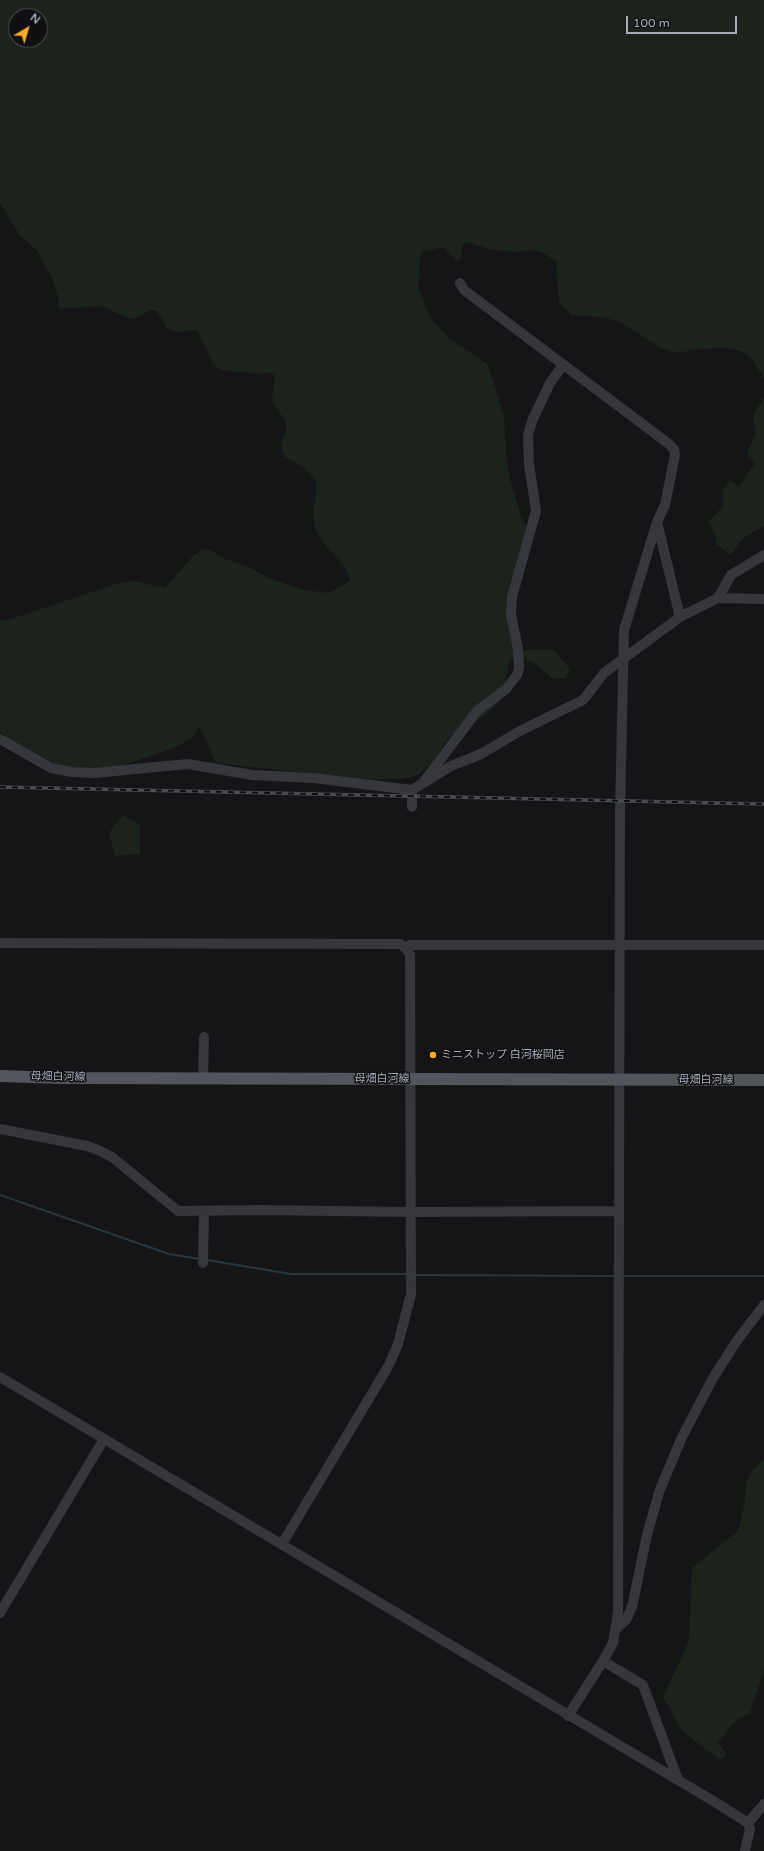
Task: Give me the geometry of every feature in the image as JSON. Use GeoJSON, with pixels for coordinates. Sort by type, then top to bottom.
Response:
{"type":"FeatureCollection","features":[{"type":"Feature","properties":{"kind":"main road","name":"母畑白河線"},"geometry":{"type":"LineString","coordinates":[[0,1076],[203,1079],[764,1080]]}},
{"type":"Feature","properties":{"kind":"street"},"geometry":{"type":"LineString","coordinates":[[460,283],[464,290],[674,450],[664,505],[657,522],[624,630],[620,813],[617,1628],[613,1643],[604,1661],[568,1716]]}},
{"type":"Feature","properties":{"kind":"street"},"geometry":{"type":"LineString","coordinates":[[423,783],[477,711],[490,699],[506,689],[517,675],[519,668],[518,649],[511,615],[512,597],[536,511],[529,464],[528,435],[532,421],[550,383],[563,365]]}},
{"type":"Feature","properties":{"kind":"street"},"geometry":{"type":"LineString","coordinates":[[657,522],[680,617]]}},
{"type":"Feature","properties":{"kind":"street"},"geometry":{"type":"LineString","coordinates":[[718,598],[731,575],[764,555]]}},
{"type":"Feature","properties":{"kind":"street"},"geometry":{"type":"LineString","coordinates":[[0,740],[51,768],[72,772],[94,773],[188,764],[252,775],[313,778],[412,790],[451,766],[481,754],[520,731],[583,700],[604,673],[680,617],[718,598],[764,599]]}},
{"type":"Feature","properties":{"kind":"street"},"geometry":{"type":"LineString","coordinates":[[412,790],[412,807]]}},
{"type":"Feature","properties":{"kind":"street"},"geometry":{"type":"LineString","coordinates":[[0,943],[400,944],[407,949],[410,955],[411,1294],[398,1344],[389,1364],[282,1544]]}},
{"type":"Feature","properties":{"kind":"street"},"geometry":{"type":"LineString","coordinates":[[407,949],[410,945],[764,945]]}},
{"type":"Feature","properties":{"kind":"street"},"geometry":{"type":"LineString","coordinates":[[203,1079],[204,1037]]}},
{"type":"Feature","properties":{"kind":"street"},"geometry":{"type":"LineString","coordinates":[[0,1129],[87,1146],[98,1150],[112,1158],[175,1210],[410,1212],[618,1211]]}},
{"type":"Feature","properties":{"kind":"street"},"geometry":{"type":"LineString","coordinates":[[203,1263],[204,1211]]}},
{"type":"Feature","properties":{"kind":"street"},"geometry":{"type":"LineString","coordinates":[[617,1628],[626,1620],[632,1607],[647,1535],[659,1492],[682,1437],[712,1378],[738,1339],[764,1305]]}},
{"type":"Feature","properties":{"kind":"street"},"geometry":{"type":"LineString","coordinates":[[0,1377],[678,1780],[748,1824],[750,1829],[745,1851]]}},
{"type":"Feature","properties":{"kind":"street"},"geometry":{"type":"LineString","coordinates":[[0,1613],[104,1439]]}},
{"type":"Feature","properties":{"kind":"street"},"geometry":{"type":"LineString","coordinates":[[604,1661],[643,1685],[678,1780]]}},
{"type":"Feature","properties":{"kind":"street"},"geometry":{"type":"LineString","coordinates":[[748,1824],[764,1804]]}},
{"type":"Feature","properties":{"kind":"shaded area"},"geometry":{"type":"Polygon","coordinates":[[[0,0],[764,0],[764,378],[751,358],[741,351],[728,348],[697,349],[678,353],[661,348],[618,321],[601,317],[571,315],[559,302],[556,261],[541,252],[530,250],[518,252],[492,250],[466,242],[462,246],[461,257],[457,261],[443,247],[421,252],[418,288],[431,319],[448,337],[488,365],[504,416],[506,455],[511,483],[522,519],[533,537],[518,587],[510,626],[514,651],[545,649],[555,651],[570,669],[565,679],[552,678],[531,661],[510,658],[501,700],[497,705],[484,716],[449,738],[432,762],[419,774],[407,778],[373,780],[216,763],[200,727],[191,739],[174,748],[112,769],[59,767],[18,745],[0,732],[0,619],[8,620],[119,583],[133,581],[165,588],[192,557],[202,550],[209,549],[225,559],[249,567],[271,579],[304,590],[329,593],[350,581],[346,568],[327,547],[315,529],[313,510],[316,498],[316,480],[303,467],[285,457],[281,446],[287,428],[286,421],[275,407],[272,397],[275,377],[273,374],[268,372],[262,374],[220,370],[213,364],[197,330],[176,332],[167,328],[157,311],[151,310],[136,318],[130,319],[102,306],[59,309],[59,301],[53,280],[38,252],[21,237],[0,203],[0,0]]]}},
{"type":"Feature","properties":{"kind":"shaded area"},"geometry":{"type":"Polygon","coordinates":[[[764,398],[764,526],[742,539],[731,555],[717,545],[714,532],[709,521],[724,505],[722,491],[730,480],[739,487],[755,463],[747,453],[756,433],[753,415],[764,398]]]}},
{"type":"Feature","properties":{"kind":"shaded area"},"geometry":{"type":"Polygon","coordinates":[[[124,815],[140,825],[140,854],[115,856],[109,834],[114,825],[124,815]]]}},
{"type":"Feature","properties":{"kind":"shaded area"},"geometry":{"type":"Polygon","coordinates":[[[764,1459],[764,1670],[750,1713],[734,1722],[718,1743],[726,1753],[725,1758],[719,1759],[683,1732],[663,1697],[689,1641],[692,1568],[738,1531],[745,1502],[746,1483],[751,1472],[764,1459]]]}},
{"type":"Feature","properties":{"kind":"waterway"},"geometry":{"type":"LineString","coordinates":[[0,1195],[169,1254],[200,1259]]}},
{"type":"Feature","properties":{"kind":"waterway"},"geometry":{"type":"LineString","coordinates":[[207,1260],[291,1274],[407,1274]]}},
{"type":"Feature","properties":{"kind":"waterway"},"geometry":{"type":"LineString","coordinates":[[414,1275],[615,1276]]}},
{"type":"Feature","properties":{"kind":"waterway"},"geometry":{"type":"LineString","coordinates":[[622,1276],[764,1276]]}},
{"type":"Feature","properties":{"kind":"railway"},"geometry":{"type":"LineString","coordinates":[[0,787],[764,804]]}},
{"type":"Feature","properties":{"kind":"place","name":"ミニストップ 白河桜岡店"},"geometry":{"type":"Point","coordinates":[433,1055]}}]}
